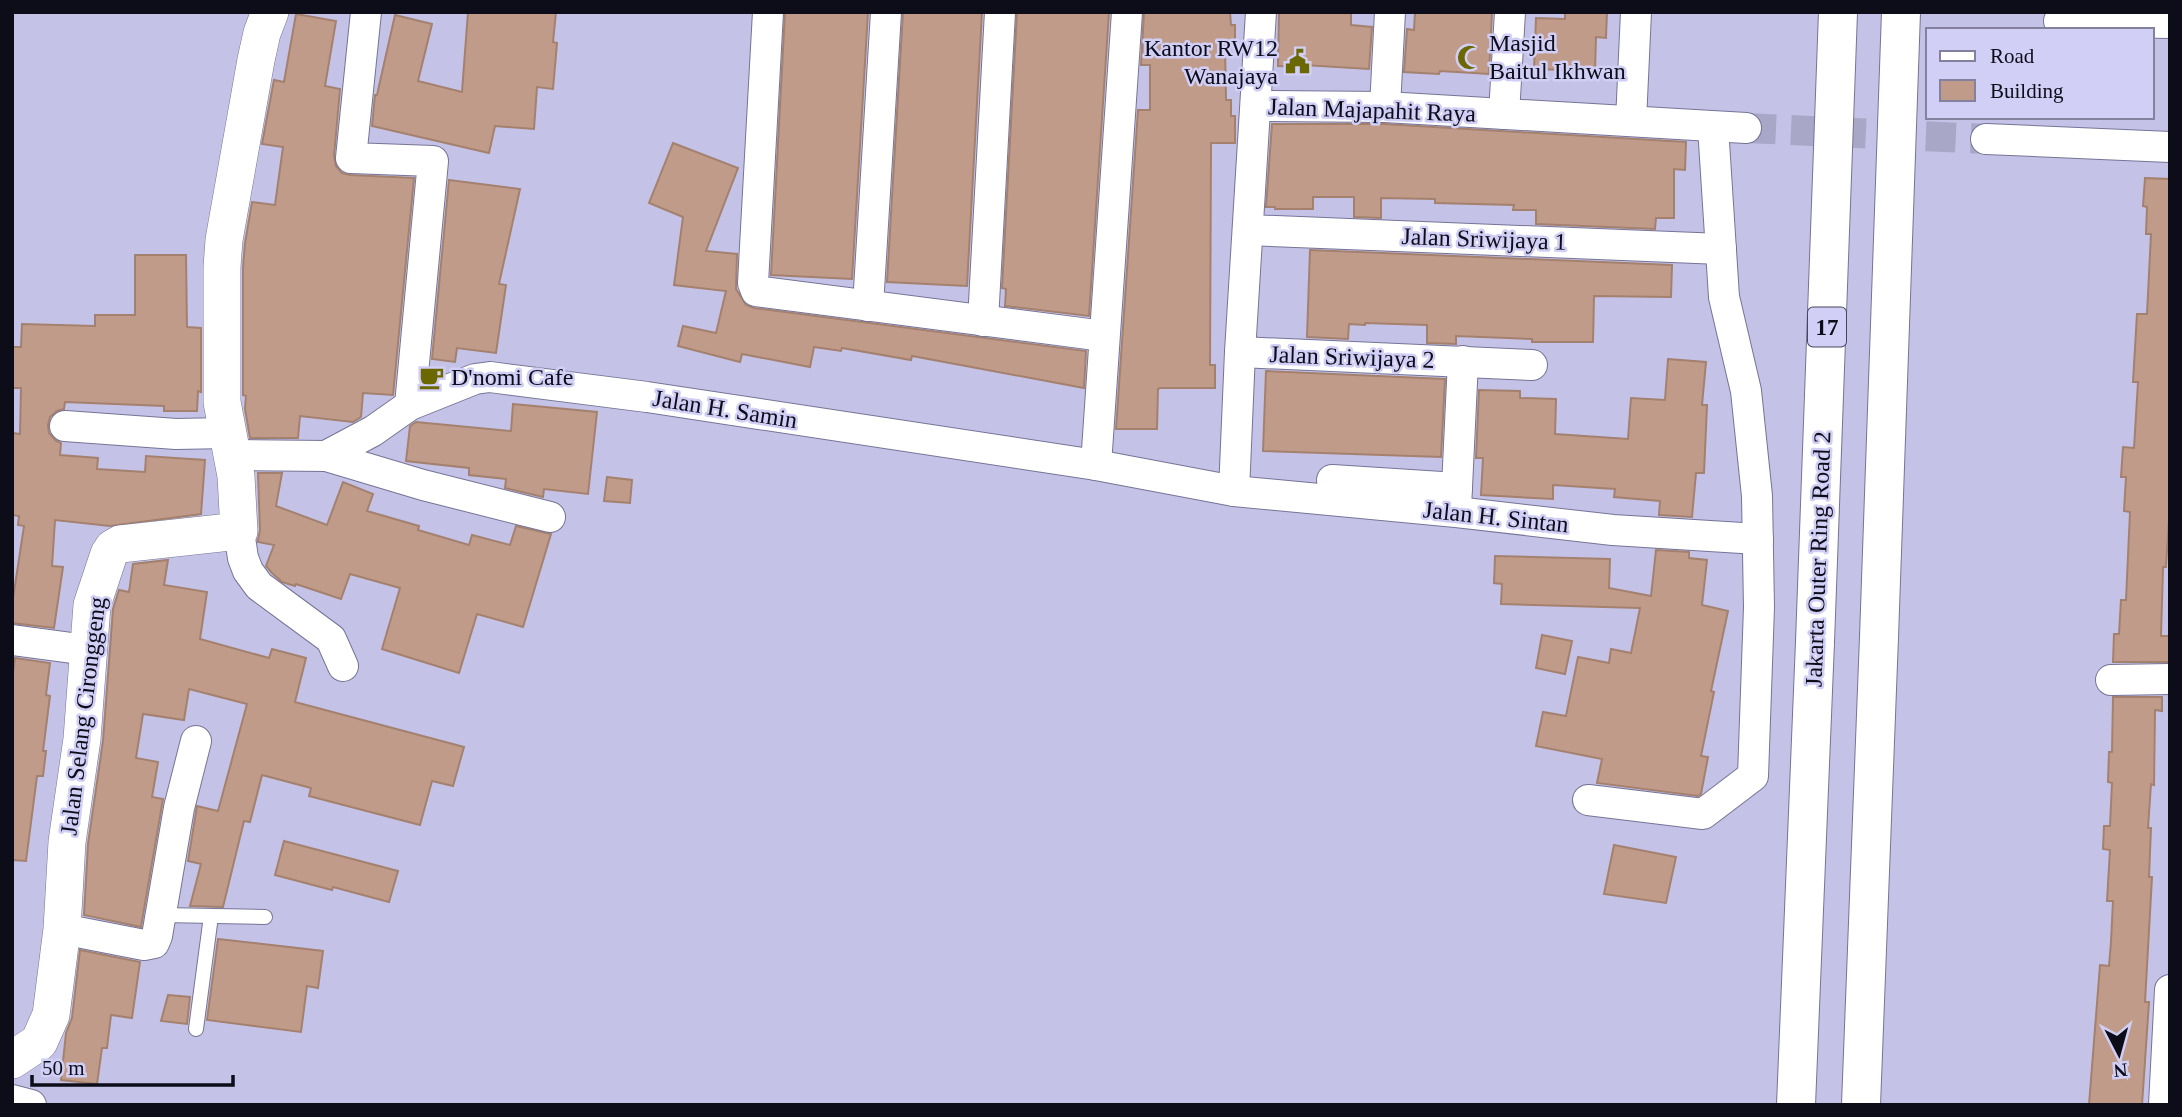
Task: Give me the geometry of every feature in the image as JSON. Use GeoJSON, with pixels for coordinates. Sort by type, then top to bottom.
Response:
{"type":"FeatureCollection","features":[{"type":"Feature","properties":{"kind":"highway","name":"Jakarta Outer Ring Road 2"},"geometry":{"type":"LineString","coordinates":[[1796,1105],[1838,12]]}},
{"type":"Feature","properties":{"kind":"highway"},"geometry":{"type":"LineString","coordinates":[[1861,1105],[1902,12]]}},
{"type":"Feature","properties":{"kind":"street"},"geometry":{"type":"LineString","coordinates":[[270,12],[256,60],[224,240],[222,402],[236,476],[243,558],[259,586],[331,639],[343,666]]}},
{"type":"Feature","properties":{"kind":"street"},"geometry":{"type":"LineString","coordinates":[[366,12],[351,158],[432,160],[410,405]]}},
{"type":"Feature","properties":{"kind":"street"},"geometry":{"type":"LineString","coordinates":[[768,12],[754,289],[759,292],[1104,336]]}},
{"type":"Feature","properties":{"kind":"street"},"geometry":{"type":"LineString","coordinates":[[868,306],[886,12]]}},
{"type":"Feature","properties":{"kind":"street"},"geometry":{"type":"LineString","coordinates":[[983,321],[1000,12]]}},
{"type":"Feature","properties":{"kind":"street"},"geometry":{"type":"LineString","coordinates":[[1096,465],[1127,12]]}},
{"type":"Feature","properties":{"kind":"street"},"geometry":{"type":"LineString","coordinates":[[1256,106],[1261,12]]}},
{"type":"Feature","properties":{"kind":"street"},"geometry":{"type":"LineString","coordinates":[[1385,107],[1390,12]]}},
{"type":"Feature","properties":{"kind":"street"},"geometry":{"type":"LineString","coordinates":[[1504,114],[1510,12]]}},
{"type":"Feature","properties":{"kind":"street"},"geometry":{"type":"LineString","coordinates":[[1630,121],[1636,12]]}},
{"type":"Feature","properties":{"kind":"street"},"geometry":{"type":"LineString","coordinates":[[2059,21],[2170,23]]}},
{"type":"Feature","properties":{"kind":"street","name":"Jalan Majapahit Raya"},"geometry":{"type":"LineString","coordinates":[[1234,482],[1256,106],[1385,107],[1746,128]]}},
{"type":"Feature","properties":{"kind":"street"},"geometry":{"type":"LineString","coordinates":[[1588,800],[1703,814],[1752,776],[1759,607],[1757,496],[1746,391],[1724,297],[1713,127]]}},
{"type":"Feature","properties":{"kind":"street"},"geometry":{"type":"LineString","coordinates":[[1986,139],[2170,147]]}},
{"type":"Feature","properties":{"kind":"street","name":"Jalan Sriwijaya 1"},"geometry":{"type":"LineString","coordinates":[[1248,230],[1721,248]]}},
{"type":"Feature","properties":{"kind":"street","name":"Jalan Sriwijaya 2"},"geometry":{"type":"LineString","coordinates":[[1240,352],[1532,365]]}},
{"type":"Feature","properties":{"kind":"street","name":"Jalan Sriwijaya 2"},"geometry":{"type":"LineString","coordinates":[[1456,500],[1463,361]]}},
{"type":"Feature","properties":{"kind":"street","name":"Jalan H. Samin"},"geometry":{"type":"LineString","coordinates":[[65,426],[176,434],[326,456],[373,431],[410,405],[475,379],[490,377],[647,397],[1096,465],[1234,482]]}},
{"type":"Feature","properties":{"kind":"street"},"geometry":{"type":"LineString","coordinates":[[326,456],[424,485],[550,517]]}},
{"type":"Feature","properties":{"kind":"street","name":"Jalan H. Sintan"},"geometry":{"type":"LineString","coordinates":[[1234,482],[1456,500],[1613,530],[1758,539]]}},
{"type":"Feature","properties":{"kind":"street","name":"Jalan Selang Cironggeng"},"geometry":{"type":"LineString","coordinates":[[12,1060],[38,1042],[51,1015],[62,929],[67,842],[82,740],[92,605],[113,548],[120,544],[239,531]]}},
{"type":"Feature","properties":{"kind":"street"},"geometry":{"type":"LineString","coordinates":[[12,640],[87,650]]}},
{"type":"Feature","properties":{"kind":"street"},"geometry":{"type":"LineString","coordinates":[[2111,680],[2170,679]]}},
{"type":"Feature","properties":{"kind":"street"},"geometry":{"type":"LineString","coordinates":[[62,929],[149,945],[154,943],[179,808],[196,741]]}},
{"type":"Feature","properties":{"kind":"street"},"geometry":{"type":"LineString","coordinates":[[2164,1105],[2170,990]]}},
{"type":"Feature","properties":{"kind":"street"},"geometry":{"type":"LineString","coordinates":[[12,1100],[31,1105]]}},
{"type":"Feature","properties":{"kind":"lane"},"geometry":{"type":"LineString","coordinates":[[161,915],[265,917]]}},
{"type":"Feature","properties":{"kind":"lane"},"geometry":{"type":"LineString","coordinates":[[196,1029],[211,916]]}},
{"type":"Feature","properties":{"kind":"building"},"geometry":{"type":"Polygon","coordinates":[[[468,12],[556,12],[553,42],[557,43],[553,89],[537,87],[534,129],[495,126],[489,153],[372,126],[375,95],[395,15],[432,24],[418,81],[462,92],[468,12]]]}},
{"type":"Feature","properties":{"kind":"building"},"geometry":{"type":"Polygon","coordinates":[[[785,12],[868,12],[852,279],[771,275],[785,12]]]}},
{"type":"Feature","properties":{"kind":"building"},"geometry":{"type":"Polygon","coordinates":[[[903,12],[982,12],[967,286],[887,282],[903,12]]]}},
{"type":"Feature","properties":{"kind":"building"},"geometry":{"type":"Polygon","coordinates":[[[1017,12],[1109,12],[1089,316],[1005,306],[1006,289],[1002,288],[1017,12]]]}},
{"type":"Feature","properties":{"kind":"building"},"geometry":{"type":"Polygon","coordinates":[[[1144,12],[1230,12],[1231,25],[1235,25],[1235,47],[1225,46],[1226,100],[1231,100],[1231,116],[1235,116],[1235,143],[1211,143],[1210,365],[1215,365],[1215,388],[1160,388],[1157,429],[1116,429],[1138,110],[1150,110],[1150,65],[1141,65],[1144,12]]]}},
{"type":"Feature","properties":{"kind":"building"},"geometry":{"type":"Polygon","coordinates":[[[1279,12],[1351,12],[1351,25],[1372,27],[1369,69],[1278,66],[1279,12]]]}},
{"type":"Feature","properties":{"kind":"building"},"geometry":{"type":"Polygon","coordinates":[[[1415,12],[1492,12],[1489,74],[1404,72],[1407,29],[1414,30],[1415,12]]]}},
{"type":"Feature","properties":{"kind":"building"},"geometry":{"type":"Polygon","coordinates":[[[1565,12],[1607,12],[1606,38],[1596,37],[1595,71],[1534,69],[1536,18],[1565,19],[1565,12]]]}},
{"type":"Feature","properties":{"kind":"building"},"geometry":{"type":"Polygon","coordinates":[[[296,14],[336,21],[325,86],[340,89],[334,156],[336,166],[342,173],[350,175],[414,178],[393,395],[363,393],[361,417],[353,422],[300,416],[298,438],[250,438],[245,409],[246,396],[243,395],[245,243],[252,202],[275,205],[283,147],[262,144],[274,80],[284,82],[296,14]]]}},
{"type":"Feature","properties":{"kind":"building"},"geometry":{"type":"Polygon","coordinates":[[[1272,124],[1384,124],[1686,142],[1685,170],[1674,169],[1674,218],[1656,218],[1655,229],[1536,224],[1536,210],[1513,210],[1514,205],[1435,203],[1435,199],[1381,198],[1381,218],[1354,217],[1354,197],[1313,197],[1313,209],[1275,209],[1266,207],[1272,124]]]}},
{"type":"Feature","properties":{"kind":"building"},"geometry":{"type":"Polygon","coordinates":[[[673,143],[738,168],[706,251],[737,254],[736,289],[746,305],[1086,351],[1084,388],[912,356],[911,360],[842,348],[841,351],[814,347],[810,367],[742,354],[740,362],[678,346],[683,326],[716,333],[726,291],[674,285],[683,217],[649,203],[673,143]]]}},
{"type":"Feature","properties":{"kind":"building"},"geometry":{"type":"Polygon","coordinates":[[[2145,178],[2170,179],[2170,504],[2166,567],[2163,567],[2161,636],[2170,636],[2169,662],[2113,662],[2114,634],[2119,634],[2121,600],[2126,600],[2130,512],[2124,511],[2126,477],[2121,477],[2123,447],[2134,448],[2138,382],[2133,382],[2137,314],[2147,314],[2151,234],[2146,234],[2147,207],[2143,206],[2145,178]]]}},
{"type":"Feature","properties":{"kind":"building"},"geometry":{"type":"Polygon","coordinates":[[[449,180],[520,189],[499,284],[506,285],[496,353],[457,348],[455,362],[432,359],[449,180]]]}},
{"type":"Feature","properties":{"kind":"building"},"geometry":{"type":"Polygon","coordinates":[[[1310,250],[1672,265],[1671,297],[1594,296],[1593,342],[1532,342],[1532,339],[1456,336],[1456,344],[1427,343],[1427,325],[1365,323],[1349,324],[1348,339],[1307,337],[1310,250]]]}},
{"type":"Feature","properties":{"kind":"building"},"geometry":{"type":"Polygon","coordinates":[[[135,255],[186,255],[187,327],[201,328],[201,392],[198,391],[197,411],[164,411],[164,406],[65,402],[64,409],[50,417],[49,433],[61,443],[60,455],[98,458],[97,469],[145,472],[146,456],[205,460],[201,514],[110,526],[55,520],[52,566],[63,567],[54,628],[12,623],[12,605],[24,526],[18,525],[19,516],[12,515],[12,433],[20,434],[21,388],[12,388],[12,347],[21,347],[22,324],[95,326],[95,315],[135,315],[135,255]]]}},
{"type":"Feature","properties":{"kind":"building"},"geometry":{"type":"Polygon","coordinates":[[[1668,359],[1706,362],[1702,405],[1707,405],[1704,473],[1696,473],[1692,517],[1659,515],[1660,501],[1614,497],[1615,489],[1553,485],[1553,499],[1481,495],[1483,458],[1476,458],[1479,390],[1520,391],[1520,398],[1556,399],[1555,434],[1628,439],[1631,398],[1665,400],[1668,359]]]}},
{"type":"Feature","properties":{"kind":"building"},"geometry":{"type":"Polygon","coordinates":[[[1266,371],[1445,379],[1441,457],[1263,451],[1266,371]]]}},
{"type":"Feature","properties":{"kind":"building"},"geometry":{"type":"Polygon","coordinates":[[[513,404],[597,412],[588,494],[544,489],[543,497],[505,488],[506,479],[469,475],[469,468],[406,461],[410,426],[416,422],[511,431],[513,404]]]}},
{"type":"Feature","properties":{"kind":"building"},"geometry":{"type":"Polygon","coordinates":[[[258,473],[282,473],[276,506],[327,525],[343,482],[373,494],[367,511],[419,526],[418,530],[469,545],[472,535],[510,545],[516,526],[551,534],[523,627],[477,614],[459,673],[382,649],[400,588],[350,574],[341,599],[282,582],[266,566],[274,545],[258,542],[258,473]]]}},
{"type":"Feature","properties":{"kind":"building"},"geometry":{"type":"Polygon","coordinates":[[[607,477],[632,480],[630,503],[604,501],[607,477]]]}},
{"type":"Feature","properties":{"kind":"building"},"geometry":{"type":"Polygon","coordinates":[[[1656,550],[1689,552],[1689,558],[1707,560],[1702,605],[1728,611],[1711,691],[1714,692],[1701,756],[1708,757],[1701,794],[1698,796],[1597,783],[1602,759],[1536,746],[1543,712],[1566,716],[1578,657],[1609,663],[1611,649],[1631,653],[1640,608],[1501,604],[1502,584],[1494,583],[1495,556],[1610,559],[1609,588],[1651,596],[1656,550]]]}},
{"type":"Feature","properties":{"kind":"building"},"geometry":{"type":"Polygon","coordinates":[[[168,560],[164,585],[207,592],[200,639],[269,658],[272,649],[306,658],[295,702],[464,747],[453,786],[432,781],[420,825],[309,796],[311,788],[262,775],[250,822],[244,821],[223,907],[190,906],[201,864],[188,861],[197,806],[218,811],[247,704],[189,689],[184,720],[143,714],[136,758],[158,762],[152,797],[163,799],[141,927],[84,915],[88,844],[103,741],[113,609],[119,590],[129,592],[133,564],[168,560]]]}},
{"type":"Feature","properties":{"kind":"building"},"geometry":{"type":"Polygon","coordinates":[[[1542,635],[1572,641],[1565,674],[1536,668],[1542,635]]]}},
{"type":"Feature","properties":{"kind":"building"},"geometry":{"type":"Polygon","coordinates":[[[15,658],[50,663],[43,776],[37,776],[26,861],[12,860],[12,679],[15,658]]]}},
{"type":"Feature","properties":{"kind":"building"},"geometry":{"type":"Polygon","coordinates":[[[2113,697],[2162,697],[2162,711],[2155,710],[2154,785],[2151,784],[2148,828],[2151,828],[2149,877],[2152,877],[2145,1002],[2149,1002],[2142,1105],[2089,1105],[2100,965],[2109,966],[2111,942],[2113,901],[2107,901],[2110,850],[2103,849],[2104,826],[2110,826],[2112,783],[2108,782],[2109,752],[2112,752],[2113,697]]]}},
{"type":"Feature","properties":{"kind":"building"},"geometry":{"type":"Polygon","coordinates":[[[284,841],[398,871],[389,902],[275,875],[284,841]]]}},
{"type":"Feature","properties":{"kind":"building"},"geometry":{"type":"Polygon","coordinates":[[[1614,845],[1676,857],[1666,903],[1604,894],[1614,845]]]}},
{"type":"Feature","properties":{"kind":"building"},"geometry":{"type":"Polygon","coordinates":[[[218,939],[323,951],[318,988],[307,986],[301,1032],[207,1020],[218,939]]]}},
{"type":"Feature","properties":{"kind":"building"},"geometry":{"type":"Polygon","coordinates":[[[80,950],[140,962],[132,1018],[111,1015],[107,1048],[102,1048],[97,1084],[61,1080],[80,950]]]}},
{"type":"Feature","properties":{"kind":"building"},"geometry":{"type":"Polygon","coordinates":[[[168,995],[190,997],[187,1024],[161,1021],[168,995]]]}},
{"type":"Feature","properties":{"kind":"tunnel"},"geometry":{"type":"LineString","coordinates":[[1746,128],[1986,139]]}},
{"type":"Feature","properties":{"kind":"place","name":"Masjid Baitul Ikhwan"},"geometry":{"type":"Point","coordinates":[1469,57]}},
{"type":"Feature","properties":{"kind":"place","name":"Kantor RW12 Wanajaya"},"geometry":{"type":"Point","coordinates":[1298,62]}},
{"type":"Feature","properties":{"kind":"place","name":"D'nomi Cafe"},"geometry":{"type":"Point","coordinates":[431,377]}}]}
